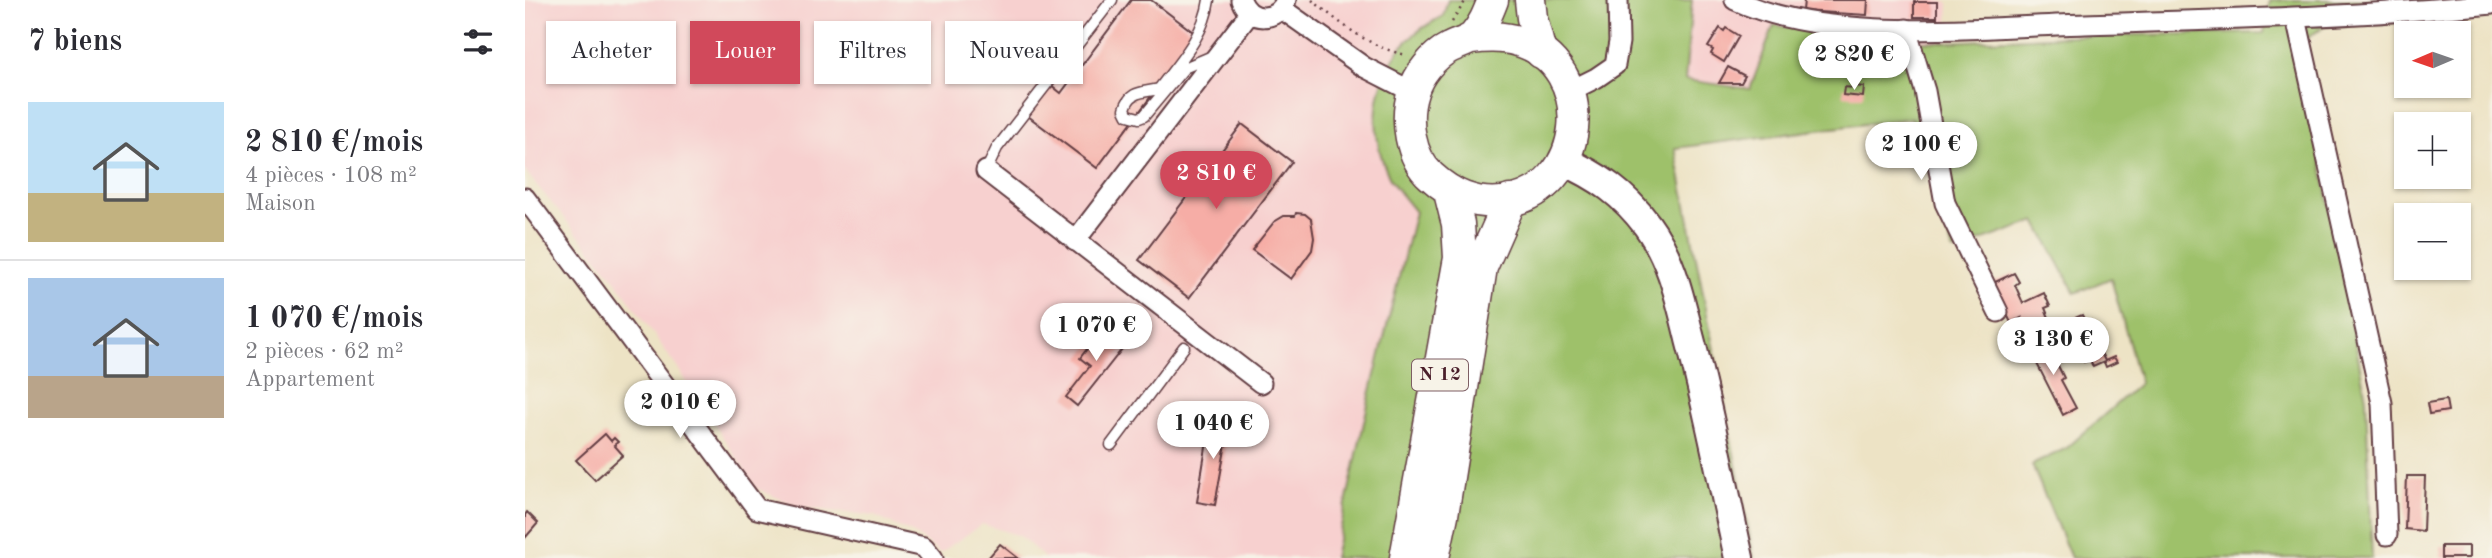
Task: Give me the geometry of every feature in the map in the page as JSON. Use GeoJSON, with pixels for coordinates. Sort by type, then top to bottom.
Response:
{"type":"FeatureCollection","features":[{"type":"Feature","properties":{"kind":"highway","name":"N 12"},"geometry":{"type":"LineString","coordinates":[[1406,558],[1460,258],[1458,224],[1450,192]]}},
{"type":"Feature","properties":{"kind":"highway","name":"N 12"},"geometry":{"type":"LineString","coordinates":[[1433,558],[1481,267],[1510,201]]}},
{"type":"Feature","properties":{"kind":"main road"},"geometry":{"type":"LineString","coordinates":[[1460,35],[1496,36],[1520,41],[1541,53],[1558,70],[1570,91],[1575,115],[1573,139],[1564,161],[1550,179],[1532,193],[1510,201],[1490,203],[1470,200],[1450,192],[1428,174],[1413,149],[1408,120],[1413,92],[1426,68],[1460,35],[1483,24],[1493,0]]}},
{"type":"Feature","properties":{"kind":"main road"},"geometry":{"type":"LineString","coordinates":[[1530,0],[1541,53]]}},
{"type":"Feature","properties":{"kind":"main road"},"geometry":{"type":"LineString","coordinates":[[1564,161],[1594,174],[1625,199],[1648,226],[1671,268],[1698,370],[1739,558]]}},
{"type":"Feature","properties":{"kind":"street"},"geometry":{"type":"LineString","coordinates":[[1570,91],[1615,65],[1619,42],[1618,0]]}},
{"type":"Feature","properties":{"kind":"street"},"geometry":{"type":"LineString","coordinates":[[1735,0],[1776,15],[1831,25],[1906,29],[2296,18],[2492,4]]}},
{"type":"Feature","properties":{"kind":"street"},"geometry":{"type":"LineString","coordinates":[[1075,241],[1220,52],[1246,7],[1263,18],[1277,13],[1284,4],[1364,67],[1413,92]]}},
{"type":"Feature","properties":{"kind":"street"},"geometry":{"type":"LineString","coordinates":[[2296,18],[2382,403],[2387,534]]}},
{"type":"Feature","properties":{"kind":"street"},"geometry":{"type":"LineString","coordinates":[[1906,29],[1924,91],[1945,203],[1999,312]]}},
{"type":"Feature","properties":{"kind":"street"},"geometry":{"type":"LineString","coordinates":[[986,171],[1261,383]]}},
{"type":"Feature","properties":{"kind":"street"},"geometry":{"type":"LineString","coordinates":[[525,198],[757,509],[924,547],[933,558]]}},
{"type":"Feature","properties":{"kind":"lane"},"geometry":{"type":"LineString","coordinates":[[986,171],[997,148],[1112,0]]}},
{"type":"Feature","properties":{"kind":"lane"},"geometry":{"type":"LineString","coordinates":[[1209,0],[1202,30],[1193,44],[1159,89],[1135,93],[1127,101],[1125,109],[1128,115],[1139,118],[1144,116],[1184,68],[1220,52]]}},
{"type":"Feature","properties":{"kind":"lane"},"geometry":{"type":"LineString","coordinates":[[1111,445],[1184,347]]}},
{"type":"Feature","properties":{"kind":"path"},"geometry":{"type":"LineString","coordinates":[[1311,0],[1368,41],[1387,51],[1409,55]]}},
{"type":"Feature","properties":{"kind":"path"},"geometry":{"type":"LineString","coordinates":[[1460,35],[1466,0]]}},
{"type":"Feature","properties":{"kind":"shaded area"},"geometry":{"type":"Polygon","coordinates":[[[525,0],[1448,0],[1443,16],[1422,27],[1378,94],[1376,138],[1389,178],[1415,211],[1334,558],[1045,558],[1020,536],[982,524],[940,553],[914,534],[874,516],[798,507],[756,488],[681,373],[614,278],[525,171],[525,0]]]}},
{"type":"Feature","properties":{"kind":"shaded area"},"geometry":{"type":"Polygon","coordinates":[[[1692,0],[1938,0],[1949,3],[1947,42],[1863,39],[1750,89],[1685,80],[1692,0]]]}},
{"type":"Feature","properties":{"kind":"green space"},"geometry":{"type":"Polygon","coordinates":[[[1448,0],[1692,0],[1685,80],[1750,89],[1774,25],[1863,39],[1947,42],[2068,36],[2264,33],[2270,0],[2444,0],[2445,20],[2324,26],[2299,45],[2366,398],[2372,558],[2071,558],[2032,465],[2067,448],[2140,383],[2111,278],[2075,293],[2036,221],[1953,251],[1912,118],[1675,148],[1754,558],[1334,558],[1370,395],[1415,212],[1392,181],[1383,162],[1377,130],[1378,98],[1389,67],[1401,47],[1424,27],[1443,16],[1448,0]]]}},
{"type":"Feature","properties":{"kind":"building"},"geometry":{"type":"Polygon","coordinates":[[[1131,0],[1151,0],[1197,35],[1097,168],[1028,116],[1051,85],[1061,93],[1068,84],[1083,84],[1083,64],[1131,0]]]}},
{"type":"Feature","properties":{"kind":"building"},"geometry":{"type":"Polygon","coordinates":[[[1804,0],[1868,0],[1867,15],[1803,11],[1804,0]]]}},
{"type":"Feature","properties":{"kind":"building"},"geometry":{"type":"Polygon","coordinates":[[[1914,2],[1937,2],[1937,17],[1914,17],[1914,2]]]}},
{"type":"Feature","properties":{"kind":"building"},"geometry":{"type":"Polygon","coordinates":[[[1720,28],[1724,31],[1726,28],[1739,36],[1724,62],[1711,54],[1713,50],[1708,47],[1720,28]]]}},
{"type":"Feature","properties":{"kind":"building"},"geometry":{"type":"Polygon","coordinates":[[[1728,67],[1745,76],[1741,83],[1719,83],[1728,67]]]}},
{"type":"Feature","properties":{"kind":"building"},"geometry":{"type":"Polygon","coordinates":[[[1844,87],[1864,87],[1863,97],[1843,95],[1844,87]]]}},
{"type":"Feature","properties":{"kind":"building"},"geometry":{"type":"Polygon","coordinates":[[[1242,124],[1292,162],[1189,298],[1139,260],[1242,124]]]}},
{"type":"Feature","properties":{"kind":"building"},"geometry":{"type":"Polygon","coordinates":[[[1296,213],[1305,214],[1311,219],[1314,238],[1312,250],[1291,279],[1252,250],[1274,222],[1284,216],[1295,216],[1296,213]]]}},
{"type":"Feature","properties":{"kind":"building"},"geometry":{"type":"Polygon","coordinates":[[[2014,273],[2019,282],[2015,285],[2023,303],[2044,293],[2050,306],[2045,308],[2050,320],[2026,329],[2020,329],[2018,326],[2021,318],[2011,323],[1993,283],[2014,273]]]}},
{"type":"Feature","properties":{"kind":"building"},"geometry":{"type":"Polygon","coordinates":[[[2082,315],[2105,361],[2114,357],[2117,362],[2106,367],[2104,362],[2093,367],[2090,360],[2084,362],[2065,322],[2082,315]]]}},
{"type":"Feature","properties":{"kind":"building"},"geometry":{"type":"Polygon","coordinates":[[[1104,327],[1126,344],[1077,406],[1066,397],[1090,366],[1080,358],[1104,327]]]}},
{"type":"Feature","properties":{"kind":"building"},"geometry":{"type":"Polygon","coordinates":[[[2046,341],[2064,378],[2061,380],[2076,408],[2063,415],[2030,350],[2046,341]]]}},
{"type":"Feature","properties":{"kind":"building"},"geometry":{"type":"Polygon","coordinates":[[[2446,400],[2448,411],[2429,414],[2427,403],[2446,400]]]}},
{"type":"Feature","properties":{"kind":"building"},"geometry":{"type":"Polygon","coordinates":[[[1211,417],[1230,421],[1215,505],[1197,502],[1211,417]]]}},
{"type":"Feature","properties":{"kind":"building"},"geometry":{"type":"Polygon","coordinates":[[[605,434],[611,441],[614,438],[618,442],[614,445],[623,455],[595,480],[576,460],[605,434]]]}},
{"type":"Feature","properties":{"kind":"building"},"geometry":{"type":"Polygon","coordinates":[[[2407,476],[2425,476],[2423,531],[2405,529],[2407,476]]]}},
{"type":"Feature","properties":{"kind":"building"},"geometry":{"type":"Polygon","coordinates":[[[527,512],[538,523],[525,538],[525,515],[527,512]]]}},
{"type":"Feature","properties":{"kind":"building"},"geometry":{"type":"Polygon","coordinates":[[[1000,544],[1018,558],[988,558],[1000,544]]]}},
{"type":"Feature","properties":{"kind":"building"},"geometry":{"type":"Polygon","coordinates":[[[2441,546],[2469,546],[2469,558],[2441,558],[2441,546]]]}}]}
